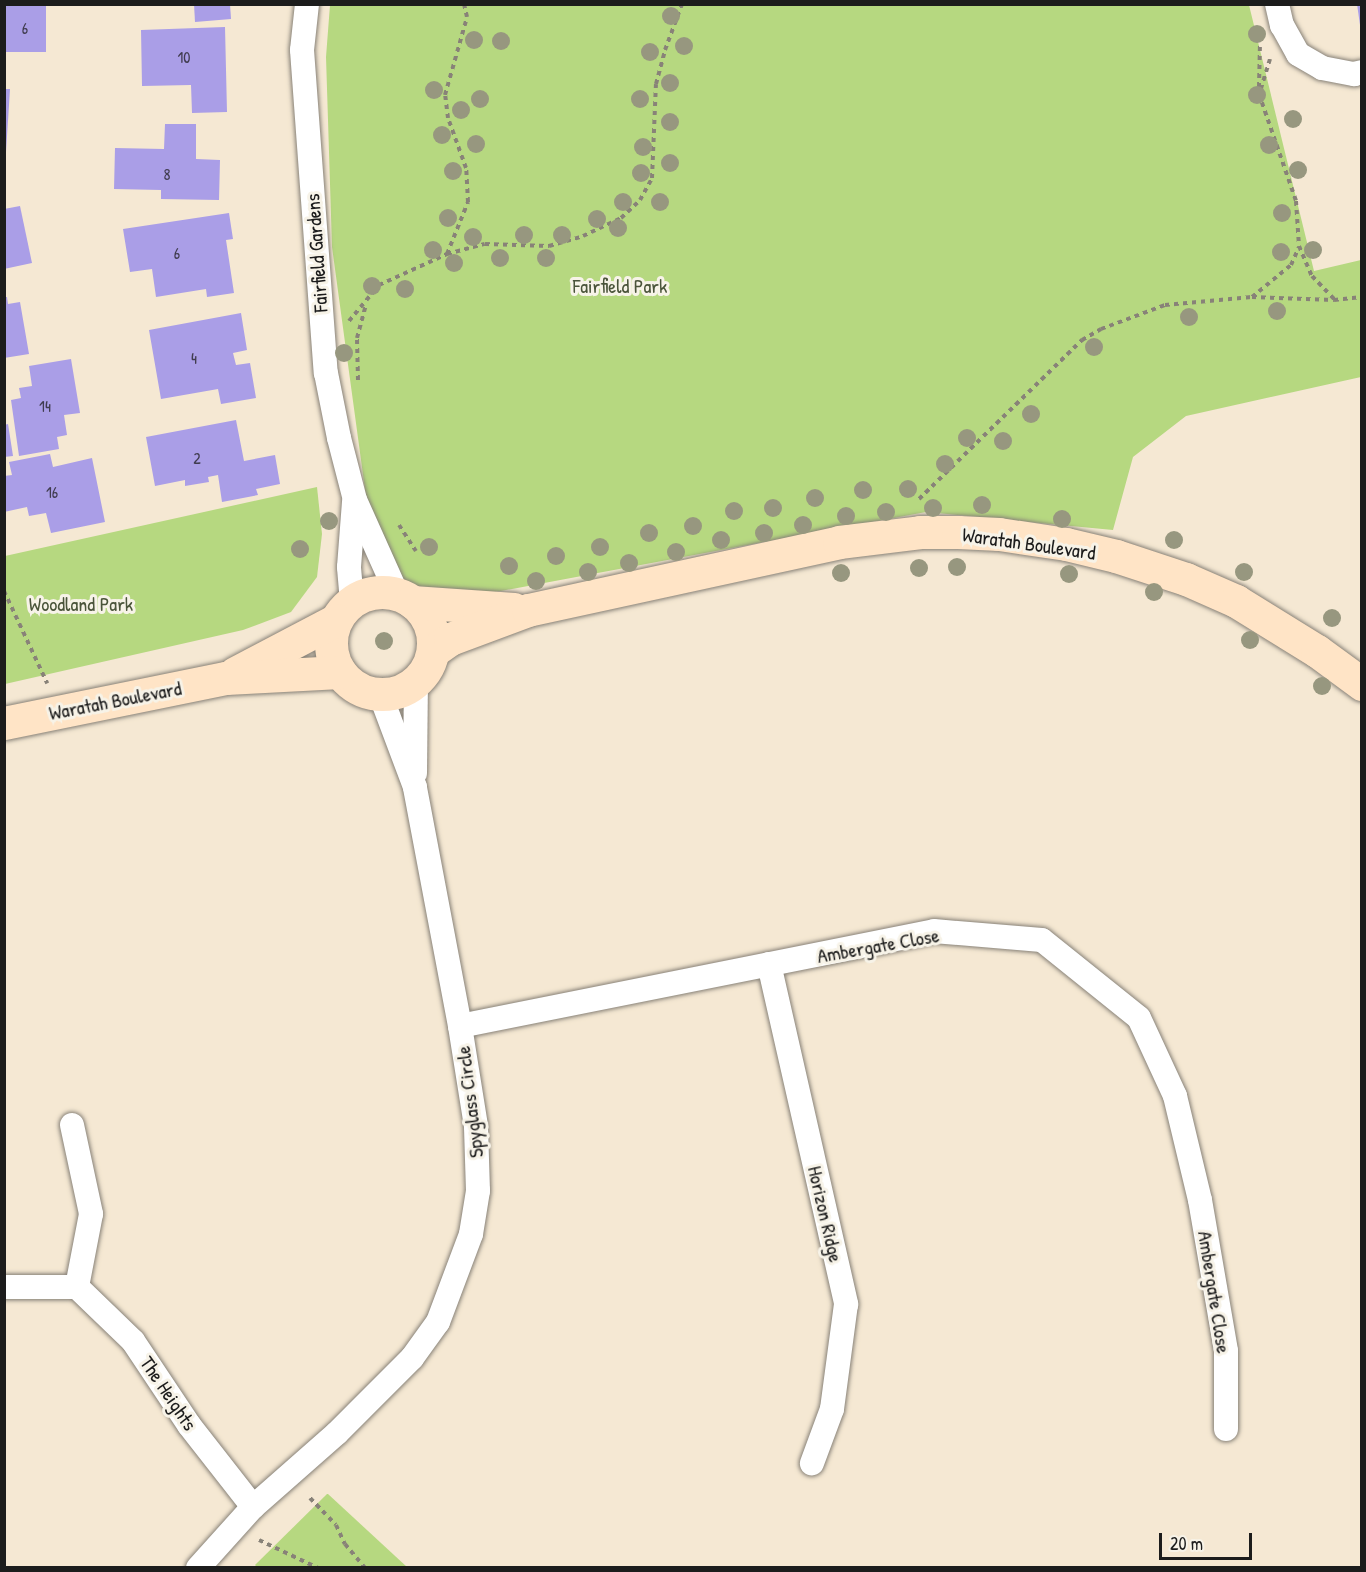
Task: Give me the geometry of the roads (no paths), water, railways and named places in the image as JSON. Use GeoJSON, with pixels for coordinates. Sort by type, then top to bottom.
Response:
{"type":"FeatureCollection","features":[{"type":"Feature","properties":{"kind":"street","name":"Fairfield Gardens"},"geometry":{"type":"LineString","coordinates":[[307,4],[302,50],[323,348],[339,438],[354,500],[404,598]]}},
{"type":"Feature","properties":{"kind":"street"},"geometry":{"type":"LineString","coordinates":[[1280,15],[1298,54],[1322,68],[1354,74],[1362,72]]}},
{"type":"Feature","properties":{"kind":"street","name":"Fairfield Gardens"},"geometry":{"type":"LineString","coordinates":[[344,611],[354,500]]}},
{"type":"Feature","properties":{"kind":"street","name":"Waratah Boulevard"},"geometry":{"type":"LineString","coordinates":[[433,651],[450,639],[528,610],[858,539],[920,532],[999,534],[1076,547],[1186,579],[1236,601],[1317,651],[1362,684]]}},
{"type":"Feature","properties":{"kind":"street","name":"Waratah Boulevard"},"geometry":{"type":"LineString","coordinates":[[226,678],[344,611],[366,595],[381,592],[404,598],[528,610]]}},
{"type":"Feature","properties":{"kind":"street"},"geometry":{"type":"LineString","coordinates":[[344,611],[331,646],[340,672],[357,687],[380,694],[393,694],[416,682],[424,673],[433,651],[430,624],[404,598]]}},
{"type":"Feature","properties":{"kind":"street","name":"Waratah Boulevard"},"geometry":{"type":"LineString","coordinates":[[4,723],[226,678],[340,672]]}},
{"type":"Feature","properties":{"kind":"street","name":"Spyglass Circle"},"geometry":{"type":"LineString","coordinates":[[415,787],[416,682]]}},
{"type":"Feature","properties":{"kind":"street","name":"Spyglass Circle"},"geometry":{"type":"LineString","coordinates":[[198,1568],[253,1507],[337,1433],[412,1358],[438,1322],[471,1234],[478,1191],[476,1126],[460,1026],[415,787],[380,694]]}},
{"type":"Feature","properties":{"kind":"street","name":"Ambergate Close"},"geometry":{"type":"LineString","coordinates":[[460,1026],[934,932],[1042,940],[1139,1018],[1175,1096],[1200,1200],[1226,1351],[1226,1429]]}},
{"type":"Feature","properties":{"kind":"street","name":"Horizon Ridge"},"geometry":{"type":"LineString","coordinates":[[769,964],[846,1304],[832,1409],[812,1463]]}},
{"type":"Feature","properties":{"kind":"street"},"geometry":{"type":"LineString","coordinates":[[4,1287],[76,1287],[92,1214],[72,1125]]}},
{"type":"Feature","properties":{"kind":"street","name":"The Heights"},"geometry":{"type":"LineString","coordinates":[[76,1287],[133,1341],[189,1425],[253,1507]]}},
{"type":"Feature","properties":{"kind":"park label","name":"Fairfield Park"},"geometry":{"type":"Point","coordinates":[620,285]}},
{"type":"Feature","properties":{"kind":"park label","name":"Woodland Park"},"geometry":{"type":"Point","coordinates":[81,603]}}]}
